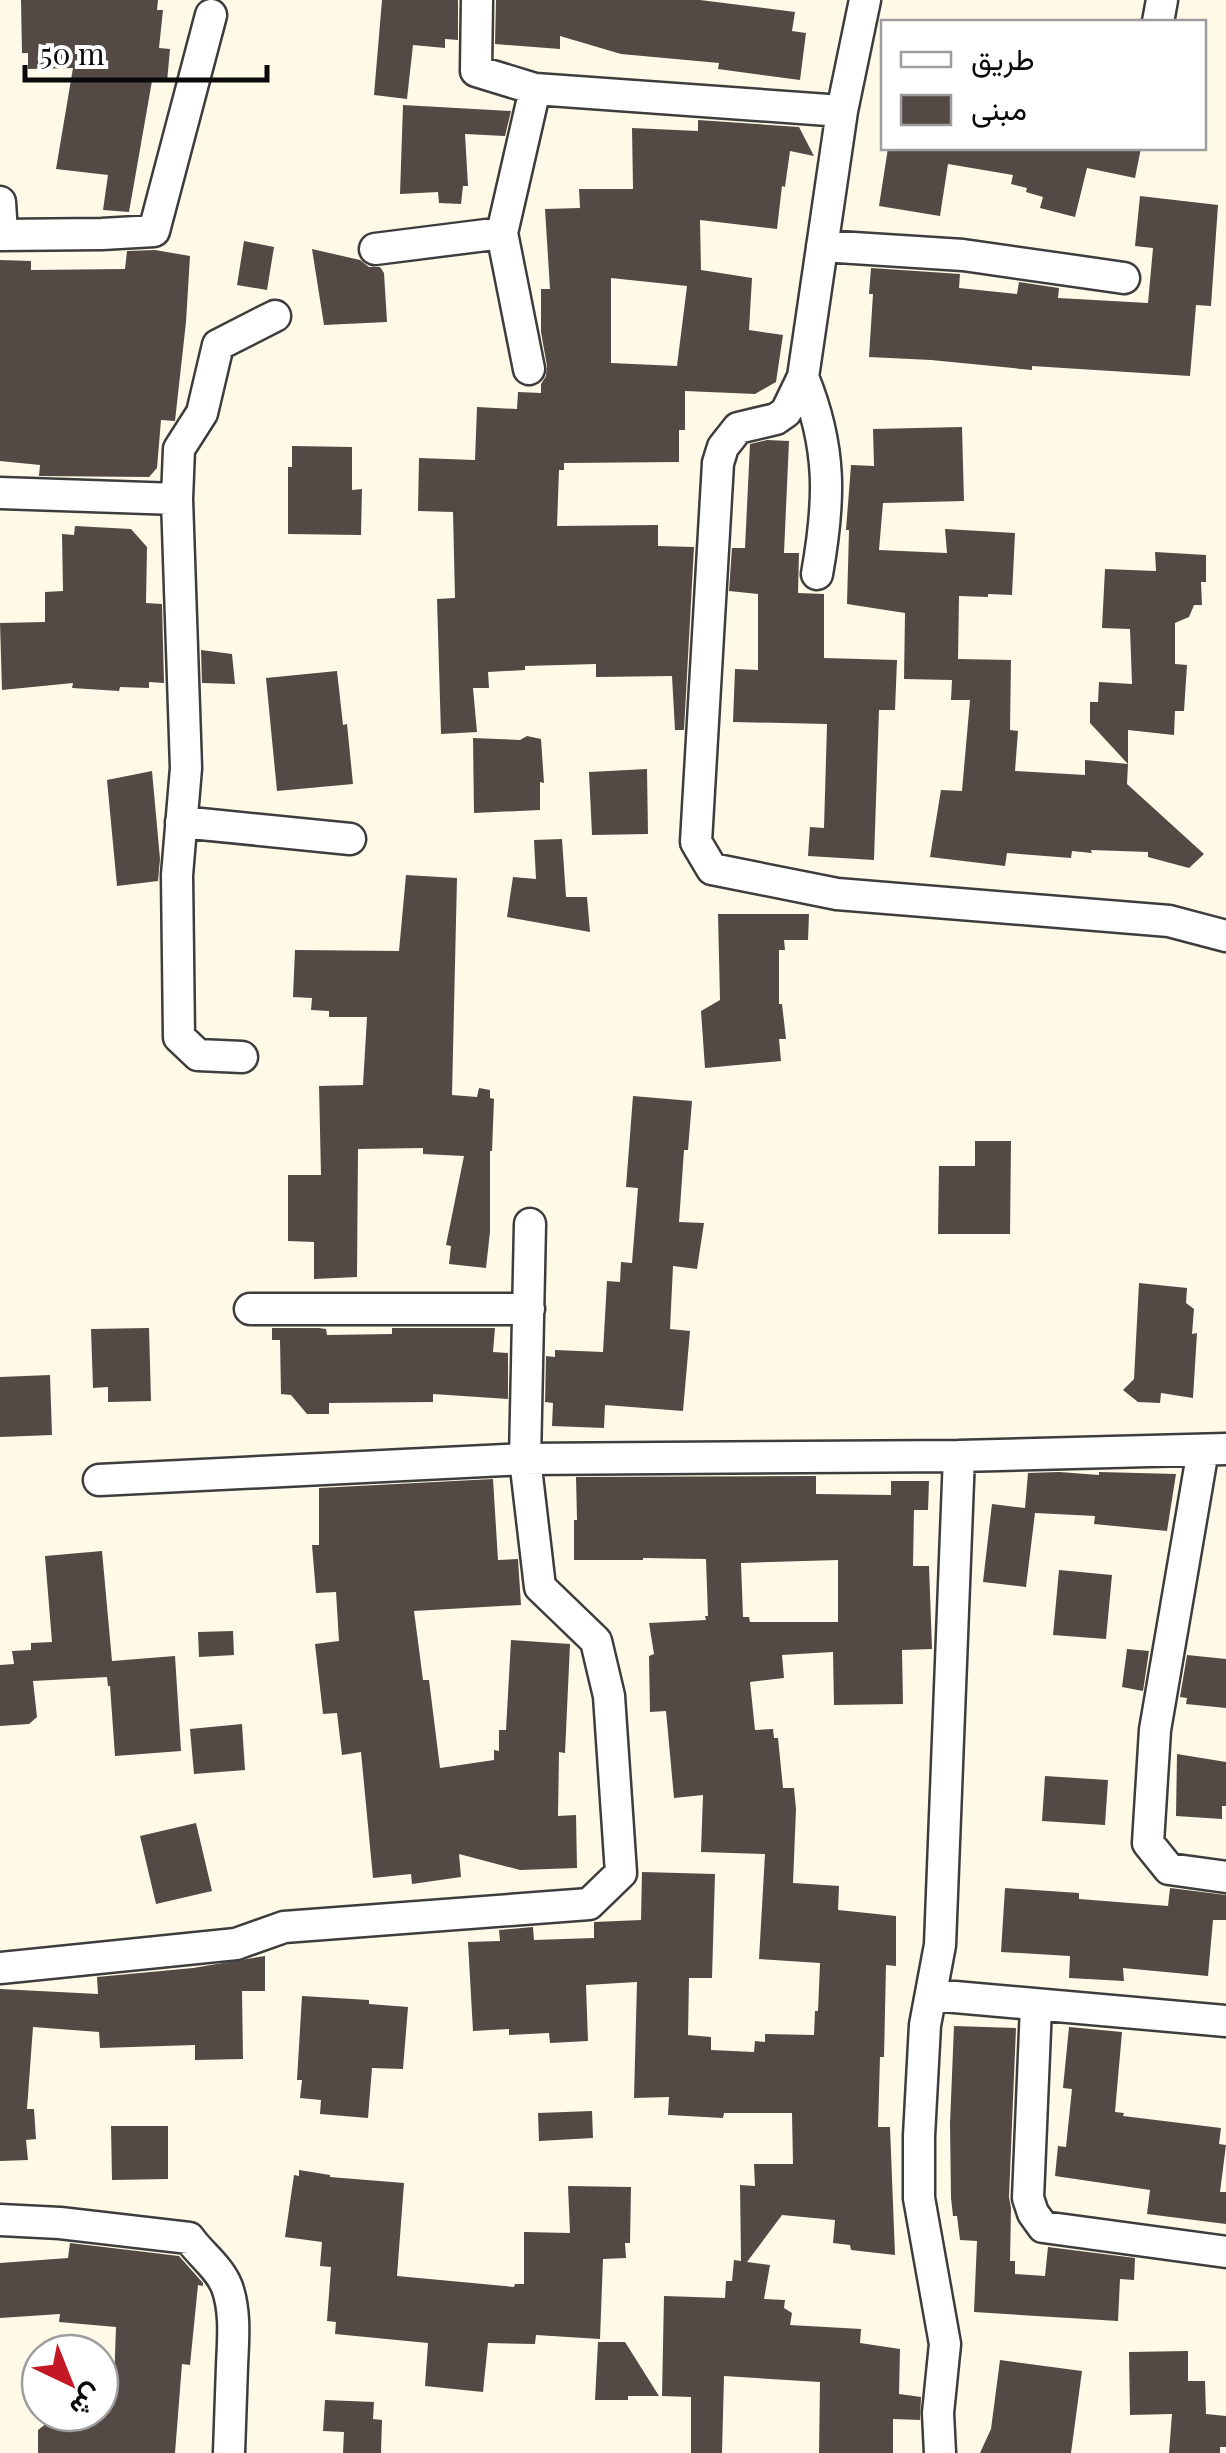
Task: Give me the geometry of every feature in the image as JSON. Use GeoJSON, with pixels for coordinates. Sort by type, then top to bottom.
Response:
{"type":"FeatureCollection","features":[{"type":"Feature","properties":{"kind":"street"},"geometry":{"type":"LineString","coordinates":[[477,0],[476,70],[535,89],[842,111]]}},
{"type":"Feature","properties":{"kind":"street"},"geometry":{"type":"LineString","coordinates":[[865,0],[842,111],[803,378],[786,412],[738,428],[723,447],[718,463],[696,842],[712,870],[838,894],[1169,921],[1226,936]]}},
{"type":"Feature","properties":{"kind":"street"},"geometry":{"type":"LineString","coordinates":[[0,202],[1,234],[154,230],[212,15]]}},
{"type":"Feature","properties":{"kind":"street"},"geometry":{"type":"LineString","coordinates":[[528,369],[502,233],[535,89]]}},
{"type":"Feature","properties":{"kind":"street"},"geometry":{"type":"LineString","coordinates":[[375,249],[502,233]]}},
{"type":"Feature","properties":{"kind":"street"},"geometry":{"type":"LineString","coordinates":[[822,246],[963,255],[1124,278]]}},
{"type":"Feature","properties":{"kind":"street"},"geometry":{"type":"LineString","coordinates":[[242,1057],[198,1054],[180,1037],[177,875],[186,768],[179,449],[202,413],[218,346],[275,316]]}},
{"type":"Feature","properties":{"kind":"street"},"geometry":{"type":"LineString","coordinates":[[803,378],[822,438],[827,469],[824,537],[817,574]]}},
{"type":"Feature","properties":{"kind":"street"},"geometry":{"type":"LineString","coordinates":[[0,492],[178,499]]}},
{"type":"Feature","properties":{"kind":"street"},"geometry":{"type":"LineString","coordinates":[[181,822],[350,839]]}},
{"type":"Feature","properties":{"kind":"street"},"geometry":{"type":"LineString","coordinates":[[0,1968],[236,1944],[284,1928],[589,1904],[621,1873],[609,1696],[596,1641],[540,1587],[525,1459],[530,1224]]}},
{"type":"Feature","properties":{"kind":"street"},"geometry":{"type":"LineString","coordinates":[[250,1309],[530,1309]]}},
{"type":"Feature","properties":{"kind":"street"},"geometry":{"type":"LineString","coordinates":[[99,1480],[525,1459],[1214,1450],[1155,1730],[1148,1843],[1168,1869],[1226,1877]]}},
{"type":"Feature","properties":{"kind":"street"},"geometry":{"type":"LineString","coordinates":[[940,2453],[938,2413],[945,2344],[919,2198],[919,2136],[926,2025],[940,1945],[959,1456]]}},
{"type":"Feature","properties":{"kind":"street"},"geometry":{"type":"LineString","coordinates":[[932,1995],[1226,2022]]}},
{"type":"Feature","properties":{"kind":"street"},"geometry":{"type":"LineString","coordinates":[[1036,2006],[1028,2198],[1043,2227],[1226,2252]]}},
{"type":"Feature","properties":{"kind":"street"},"geometry":{"type":"LineString","coordinates":[[0,2220],[188,2238],[210,2260],[226,2286],[231,2304],[229,2453]]}},
{"type":"Feature","properties":{"kind":"building"},"geometry":{"type":"Polygon","coordinates":[[[21,0],[158,0],[157,10],[163,10],[159,48],[170,49],[167,82],[152,81],[129,212],[103,210],[108,175],[56,169],[73,68],[28,69],[28,53],[22,53],[21,0]]]}},
{"type":"Feature","properties":{"kind":"building"},"geometry":{"type":"Polygon","coordinates":[[[382,0],[458,0],[458,40],[445,39],[445,48],[413,45],[407,99],[374,95],[382,0]]]}},
{"type":"Feature","properties":{"kind":"building"},"geometry":{"type":"Polygon","coordinates":[[[496,0],[700,0],[795,12],[792,31],[806,33],[800,80],[718,69],[719,63],[621,54],[560,36],[560,49],[495,44],[496,0]]]}},
{"type":"Feature","properties":{"kind":"building"},"geometry":{"type":"Polygon","coordinates":[[[403,105],[511,111],[505,136],[465,134],[468,186],[463,186],[461,204],[439,203],[438,192],[400,194],[403,105]]]}},
{"type":"Feature","properties":{"kind":"building"},"geometry":{"type":"Polygon","coordinates":[[[698,120],[799,127],[814,156],[790,151],[777,229],[700,220],[701,270],[752,278],[749,330],[783,335],[776,382],[755,394],[685,391],[685,430],[679,430],[679,462],[564,463],[564,470],[559,470],[557,526],[658,525],[658,546],[694,547],[684,730],[675,730],[672,676],[596,677],[596,664],[525,666],[525,670],[488,672],[489,688],[473,688],[477,732],[441,734],[437,599],[455,598],[453,512],[418,511],[419,458],[475,460],[477,407],[517,409],[518,392],[541,393],[547,366],[541,332],[541,289],[550,289],[545,209],[580,208],[579,189],[633,189],[632,128],[698,131],[698,120]],[[611,278],[611,363],[677,366],[687,286],[611,278]]]}},
{"type":"Feature","properties":{"kind":"building"},"geometry":{"type":"Polygon","coordinates":[[[888,150],[1141,150],[1135,178],[1087,168],[1075,217],[1040,208],[1043,197],[1011,184],[1013,175],[948,164],[940,216],[879,206],[888,150]]]}},
{"type":"Feature","properties":{"kind":"building"},"geometry":{"type":"Polygon","coordinates":[[[1140,196],[1218,205],[1211,306],[1196,305],[1190,376],[1032,366],[1032,370],[869,357],[871,268],[960,274],[959,288],[1017,294],[1019,282],[1059,288],[1058,298],[1148,303],[1153,248],[1135,246],[1140,196]]]}},
{"type":"Feature","properties":{"kind":"building"},"geometry":{"type":"Polygon","coordinates":[[[244,241],[274,247],[267,290],[237,285],[244,241]]]}},
{"type":"Feature","properties":{"kind":"building"},"geometry":{"type":"Polygon","coordinates":[[[312,249],[380,267],[384,273],[387,322],[324,325],[312,249]]]}},
{"type":"Feature","properties":{"kind":"building"},"geometry":{"type":"Polygon","coordinates":[[[155,250],[190,256],[175,421],[161,420],[157,468],[149,477],[39,476],[40,465],[0,461],[0,260],[31,261],[31,270],[125,269],[127,251],[155,250]]]}},
{"type":"Feature","properties":{"kind":"building"},"geometry":{"type":"Polygon","coordinates":[[[962,427],[964,501],[883,503],[879,550],[947,553],[945,529],[1015,533],[1012,595],[959,596],[958,659],[1011,660],[1010,730],[1018,731],[1015,771],[1085,775],[1085,760],[1128,764],[1127,784],[1204,854],[1189,868],[1148,857],[1148,852],[1072,851],[1071,858],[1007,853],[1005,866],[930,857],[941,790],[962,791],[970,700],[951,700],[952,680],[904,679],[905,613],[847,604],[846,530],[851,465],[874,466],[873,429],[962,427]]]}},
{"type":"Feature","properties":{"kind":"building"},"geometry":{"type":"Polygon","coordinates":[[[789,441],[784,553],[799,553],[798,593],[824,594],[824,658],[897,660],[895,710],[879,710],[874,860],[808,856],[810,827],[824,828],[827,724],[733,722],[735,669],[758,670],[758,594],[729,591],[732,548],[745,548],[750,444],[789,441]]]}},
{"type":"Feature","properties":{"kind":"building"},"geometry":{"type":"Polygon","coordinates":[[[292,446],[352,447],[352,490],[362,489],[361,535],[288,534],[288,467],[292,467],[292,446]]]}},
{"type":"Feature","properties":{"kind":"building"},"geometry":{"type":"Polygon","coordinates":[[[75,526],[131,529],[147,547],[146,603],[162,604],[164,683],[149,682],[149,688],[120,687],[119,691],[72,688],[73,683],[2,690],[0,623],[45,622],[45,592],[63,591],[62,534],[74,535],[75,526]]]}},
{"type":"Feature","properties":{"kind":"building"},"geometry":{"type":"Polygon","coordinates":[[[1155,552],[1206,555],[1206,582],[1201,582],[1202,605],[1194,605],[1189,617],[1175,623],[1175,664],[1187,665],[1184,711],[1175,711],[1174,735],[1128,730],[1128,764],[1090,723],[1090,702],[1098,702],[1099,682],[1132,684],[1130,629],[1102,628],[1105,569],[1156,571],[1155,552]]]}},
{"type":"Feature","properties":{"kind":"building"},"geometry":{"type":"Polygon","coordinates":[[[201,650],[232,654],[235,684],[202,683],[201,650]]]}},
{"type":"Feature","properties":{"kind":"building"},"geometry":{"type":"Polygon","coordinates":[[[337,671],[353,784],[277,791],[266,678],[337,671]]]}},
{"type":"Feature","properties":{"kind":"building"},"geometry":{"type":"Polygon","coordinates":[[[527,736],[541,739],[544,783],[540,782],[540,810],[474,813],[473,738],[520,740],[527,736]]]}},
{"type":"Feature","properties":{"kind":"building"},"geometry":{"type":"Polygon","coordinates":[[[647,769],[648,834],[592,835],[589,772],[647,769]]]}},
{"type":"Feature","properties":{"kind":"building"},"geometry":{"type":"Polygon","coordinates":[[[152,771],[160,859],[158,881],[117,886],[107,780],[152,771]]]}},
{"type":"Feature","properties":{"kind":"building"},"geometry":{"type":"Polygon","coordinates":[[[562,839],[566,897],[587,897],[590,932],[507,917],[513,877],[536,879],[534,840],[562,839]]]}},
{"type":"Feature","properties":{"kind":"building"},"geometry":{"type":"Polygon","coordinates":[[[406,875],[457,878],[452,1095],[477,1097],[479,1088],[490,1090],[490,1098],[494,1099],[486,1268],[449,1264],[451,1246],[446,1245],[464,1156],[423,1154],[423,1148],[358,1149],[357,1277],[314,1279],[314,1242],[288,1241],[288,1175],[321,1175],[319,1086],[363,1085],[367,1017],[329,1017],[329,1011],[311,1010],[312,998],[293,997],[295,950],[399,951],[406,875]]]}},
{"type":"Feature","properties":{"kind":"building"},"geometry":{"type":"Polygon","coordinates":[[[718,914],[809,914],[808,940],[784,940],[785,950],[779,950],[779,1004],[786,1039],[779,1039],[781,1061],[705,1068],[701,1011],[720,1000],[718,914]]]}},
{"type":"Feature","properties":{"kind":"building"},"geometry":{"type":"Polygon","coordinates":[[[633,1096],[692,1101],[679,1222],[704,1223],[697,1269],[673,1266],[670,1329],[690,1331],[683,1411],[605,1405],[604,1428],[552,1426],[553,1403],[545,1402],[546,1356],[555,1357],[555,1350],[603,1352],[607,1281],[620,1282],[621,1262],[632,1263],[638,1188],[626,1187],[633,1096]]]}},
{"type":"Feature","properties":{"kind":"building"},"geometry":{"type":"Polygon","coordinates":[[[975,1141],[1011,1141],[1010,1234],[938,1234],[939,1166],[975,1166],[975,1141]]]}},
{"type":"Feature","properties":{"kind":"building"},"geometry":{"type":"Polygon","coordinates":[[[1139,1283],[1187,1288],[1186,1303],[1194,1309],[1192,1334],[1197,1333],[1193,1398],[1161,1393],[1160,1403],[1138,1402],[1123,1390],[1134,1379],[1139,1283]]]}},
{"type":"Feature","properties":{"kind":"building"},"geometry":{"type":"Polygon","coordinates":[[[149,1328],[151,1401],[108,1402],[108,1387],[93,1388],[91,1329],[149,1328]]]}},
{"type":"Feature","properties":{"kind":"building"},"geometry":{"type":"Polygon","coordinates":[[[272,1328],[319,1328],[326,1329],[327,1335],[392,1334],[392,1328],[495,1328],[493,1352],[508,1353],[508,1399],[433,1394],[433,1402],[329,1403],[329,1414],[307,1414],[291,1395],[281,1394],[280,1340],[272,1340],[272,1328]]]}},
{"type":"Feature","properties":{"kind":"building"},"geometry":{"type":"Polygon","coordinates":[[[50,1375],[52,1435],[0,1437],[0,1377],[50,1375]]]}},
{"type":"Feature","properties":{"kind":"building"},"geometry":{"type":"Polygon","coordinates":[[[1028,1473],[1176,1474],[1167,1531],[1094,1524],[1095,1516],[1035,1513],[1026,1587],[983,1582],[992,1504],[1025,1508],[1028,1473]]]}},
{"type":"Feature","properties":{"kind":"building"},"geometry":{"type":"Polygon","coordinates":[[[816,1476],[816,1494],[891,1495],[891,1481],[929,1481],[928,1510],[914,1510],[913,1566],[929,1566],[932,1649],[902,1650],[903,1704],[834,1705],[833,1652],[782,1655],[784,1678],[750,1682],[755,1730],[773,1729],[774,1738],[778,1738],[783,1788],[794,1788],[793,1883],[839,1886],[838,1910],[896,1916],[896,1966],[886,1965],[878,2127],[890,2127],[895,2255],[851,2250],[850,2245],[833,2243],[835,2220],[782,2215],[747,2262],[770,2265],[764,2299],[785,2300],[784,2308],[792,2313],[790,2325],[861,2329],[860,2343],[900,2349],[899,2394],[921,2397],[920,2420],[893,2419],[893,2453],[819,2453],[820,2382],[724,2376],[722,2453],[691,2453],[691,2397],[662,2396],[664,2296],[725,2298],[734,2260],[741,2261],[740,2185],[755,2186],[754,2164],[793,2164],[792,2113],[724,2113],[723,2118],[668,2115],[669,2097],[634,2098],[637,1982],[586,1985],[588,2041],[550,2043],[549,2033],[509,2035],[509,2029],[473,2031],[468,1942],[500,1941],[499,1930],[533,1927],[534,1940],[594,1938],[594,1922],[641,1920],[642,1872],[715,1874],[712,1978],[689,1978],[688,2035],[711,2037],[711,2050],[754,2052],[755,2041],[765,2042],[765,2034],[814,2035],[820,1963],[759,1959],[765,1854],[701,1852],[703,1795],[674,1798],[666,1711],[650,1712],[649,1656],[654,1654],[649,1623],[706,1620],[706,1559],[574,1560],[576,1477],[816,1476]],[[838,1560],[741,1563],[743,1617],[749,1617],[750,1622],[838,1622],[838,1560]]]}},
{"type":"Feature","properties":{"kind":"building"},"geometry":{"type":"Polygon","coordinates":[[[493,1479],[498,1560],[518,1559],[521,1605],[414,1611],[423,1680],[429,1680],[440,1768],[494,1760],[494,1750],[499,1751],[499,1730],[506,1730],[511,1640],[570,1644],[565,1753],[559,1752],[558,1816],[576,1815],[577,1868],[520,1870],[459,1854],[461,1877],[412,1884],[411,1874],[373,1878],[361,1752],[342,1755],[337,1713],[323,1714],[315,1644],[339,1641],[336,1592],[316,1593],[312,1545],[319,1545],[319,1488],[493,1479]]]}},
{"type":"Feature","properties":{"kind":"building"},"geometry":{"type":"Polygon","coordinates":[[[102,1551],[112,1661],[175,1656],[181,1751],[115,1756],[107,1677],[33,1681],[37,1717],[29,1724],[0,1726],[0,1665],[14,1664],[12,1651],[31,1650],[31,1643],[52,1642],[45,1556],[102,1551]]]}},
{"type":"Feature","properties":{"kind":"building"},"geometry":{"type":"Polygon","coordinates":[[[1059,1570],[1112,1575],[1106,1639],[1053,1635],[1059,1570]]]}},
{"type":"Feature","properties":{"kind":"building"},"geometry":{"type":"Polygon","coordinates":[[[233,1631],[234,1655],[199,1657],[198,1632],[233,1631]]]}},
{"type":"Feature","properties":{"kind":"building"},"geometry":{"type":"Polygon","coordinates":[[[1127,1649],[1149,1651],[1143,1691],[1122,1687],[1127,1649]]]}},
{"type":"Feature","properties":{"kind":"building"},"geometry":{"type":"Polygon","coordinates":[[[1187,1655],[1226,1659],[1226,1708],[1186,1704],[1187,1698],[1180,1697],[1187,1655]]]}},
{"type":"Feature","properties":{"kind":"building"},"geometry":{"type":"Polygon","coordinates":[[[242,1724],[245,1770],[194,1774],[190,1729],[242,1724]]]}},
{"type":"Feature","properties":{"kind":"building"},"geometry":{"type":"Polygon","coordinates":[[[1177,1754],[1226,1762],[1226,1806],[1222,1806],[1222,1819],[1176,1816],[1177,1754]]]}},
{"type":"Feature","properties":{"kind":"building"},"geometry":{"type":"Polygon","coordinates":[[[1045,1776],[1108,1780],[1105,1825],[1042,1821],[1045,1776]]]}},
{"type":"Feature","properties":{"kind":"building"},"geometry":{"type":"Polygon","coordinates":[[[196,1823],[212,1891],[156,1904],[140,1836],[196,1823]]]}},
{"type":"Feature","properties":{"kind":"building"},"geometry":{"type":"Polygon","coordinates":[[[1005,1888],[1079,1893],[1079,1899],[1168,1906],[1170,1888],[1226,1895],[1226,1920],[1213,1920],[1208,1976],[1123,1968],[1124,1981],[1069,1978],[1070,1956],[1001,1952],[1005,1888]]]}},
{"type":"Feature","properties":{"kind":"building"},"geometry":{"type":"Polygon","coordinates":[[[265,1956],[265,1991],[242,1991],[243,2059],[195,2060],[195,2045],[100,2048],[99,2032],[33,2027],[27,2109],[34,2109],[36,2139],[26,2140],[28,2160],[0,2161],[0,1989],[98,1994],[97,1977],[265,1956]]]}},
{"type":"Feature","properties":{"kind":"building"},"geometry":{"type":"Polygon","coordinates":[[[302,1996],[408,2007],[403,2069],[372,2068],[368,2118],[320,2114],[321,2100],[300,2098],[302,2080],[297,2080],[302,1996]]]}},
{"type":"Feature","properties":{"kind":"building"},"geometry":{"type":"Polygon","coordinates":[[[954,2026],[1016,2028],[1009,2197],[1010,2261],[1015,2261],[1015,2274],[1045,2276],[1048,2247],[1135,2258],[1134,2280],[1120,2279],[1118,2321],[974,2312],[977,2241],[960,2240],[951,2198],[954,2026]]]}},
{"type":"Feature","properties":{"kind":"building"},"geometry":{"type":"Polygon","coordinates":[[[1069,2027],[1122,2032],[1115,2112],[1221,2128],[1219,2144],[1226,2145],[1220,2192],[1226,2192],[1226,2224],[1147,2214],[1150,2190],[1055,2176],[1058,2146],[1066,2147],[1072,2089],[1063,2088],[1069,2027]]]}},
{"type":"Feature","properties":{"kind":"building"},"geometry":{"type":"Polygon","coordinates":[[[592,2111],[593,2138],[539,2141],[538,2113],[592,2111]]]}},
{"type":"Feature","properties":{"kind":"building"},"geometry":{"type":"Polygon","coordinates":[[[111,2126],[168,2126],[168,2179],[112,2180],[111,2126]]]}},
{"type":"Feature","properties":{"kind":"building"},"geometry":{"type":"Polygon","coordinates":[[[299,2170],[330,2177],[404,2183],[397,2276],[514,2287],[524,2284],[524,2232],[570,2233],[568,2186],[631,2187],[626,2258],[603,2259],[600,2339],[536,2335],[535,2344],[488,2343],[483,2392],[425,2386],[428,2343],[335,2334],[336,2322],[327,2321],[331,2267],[320,2266],[322,2242],[285,2237],[294,2175],[299,2176],[299,2170]]]}},
{"type":"Feature","properties":{"kind":"building"},"geometry":{"type":"Polygon","coordinates":[[[70,2243],[179,2256],[203,2283],[198,2285],[190,2365],[182,2364],[175,2453],[38,2453],[38,2433],[120,2433],[120,2333],[116,2333],[116,2327],[59,2322],[60,2314],[0,2318],[0,2263],[68,2258],[70,2243]]]}},
{"type":"Feature","properties":{"kind":"building"},"geometry":{"type":"Polygon","coordinates":[[[598,2342],[625,2342],[659,2396],[595,2400],[598,2342]]]}},
{"type":"Feature","properties":{"kind":"building"},"geometry":{"type":"Polygon","coordinates":[[[1188,2351],[1188,2381],[1205,2381],[1206,2414],[1226,2416],[1226,2447],[1220,2447],[1220,2453],[1169,2453],[1172,2414],[1130,2415],[1129,2352],[1188,2351]]]}},
{"type":"Feature","properties":{"kind":"building"},"geometry":{"type":"Polygon","coordinates":[[[1000,2360],[1082,2371],[1071,2453],[980,2453],[991,2429],[1000,2360]]]}},
{"type":"Feature","properties":{"kind":"building"},"geometry":{"type":"Polygon","coordinates":[[[325,2400],[374,2402],[373,2419],[382,2420],[381,2453],[343,2453],[344,2432],[323,2431],[325,2400]]]}}]}
